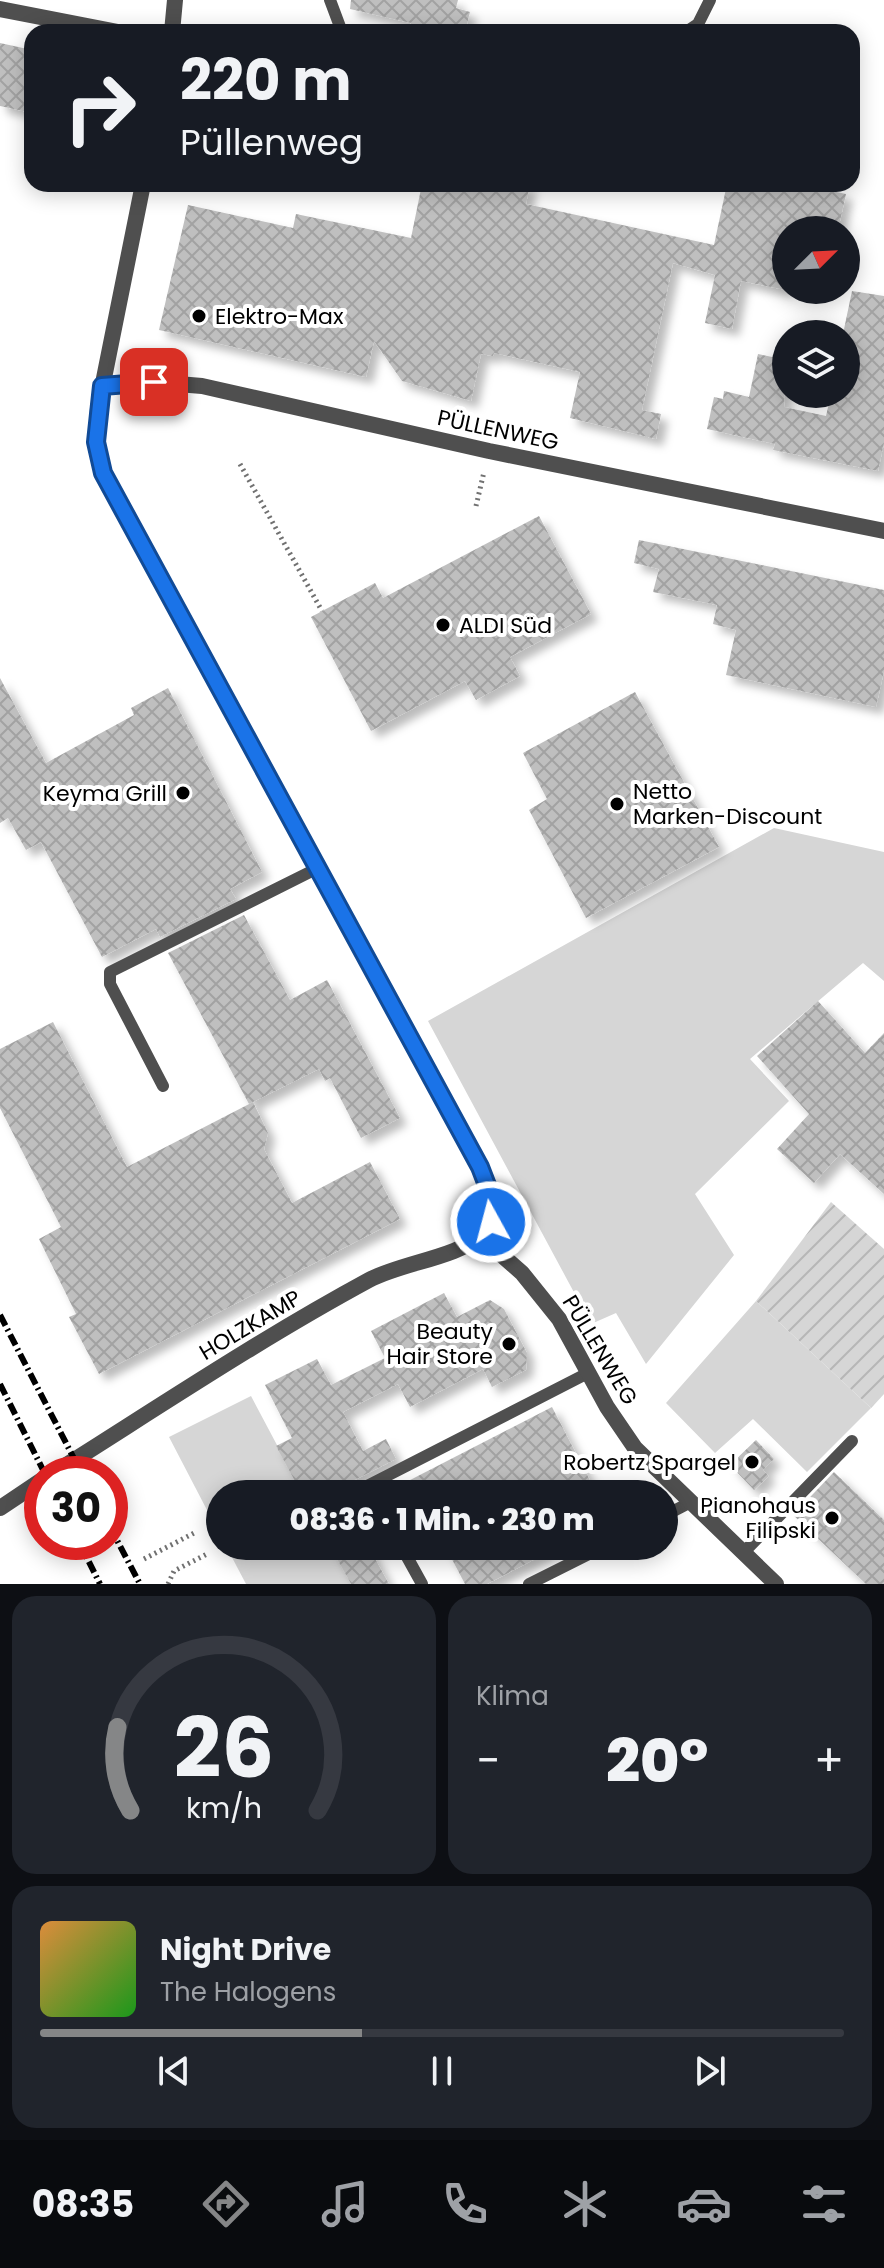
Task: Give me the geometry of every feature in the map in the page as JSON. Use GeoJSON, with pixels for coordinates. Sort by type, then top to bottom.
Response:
{"type":"FeatureCollection","features":[{"type":"Feature","properties":{"kind":"street"},"geometry":{"type":"LineString","coordinates":[[173,24],[175,0]]}},
{"type":"Feature","properties":{"kind":"street"},"geometry":{"type":"LineString","coordinates":[[0,9],[77,24]]}},
{"type":"Feature","properties":{"kind":"street"},"geometry":{"type":"LineString","coordinates":[[141,192],[102,386],[96,442],[103,473],[480,1167],[491,1205],[491,1222],[480,1236]]}},
{"type":"Feature","properties":{"kind":"street","name":"PÜLLENWEG"},"geometry":{"type":"LineString","coordinates":[[102,386],[154,382],[202,386],[489,451],[884,531]]}},
{"type":"Feature","properties":{"kind":"street","name":"PÜLLENWEG"},"geometry":{"type":"LineString","coordinates":[[480,1236],[541,1295],[635,1448],[776,1584]]}},
{"type":"Feature","properties":{"kind":"street","name":"HOLZKAMP"},"geometry":{"type":"LineString","coordinates":[[82,1456],[370,1280],[407,1263],[453,1252],[480,1236]]}},
{"type":"Feature","properties":{"kind":"street"},"geometry":{"type":"LineString","coordinates":[[0,1508],[24,1492]]}},
{"type":"Feature","properties":{"kind":"lane"},"geometry":{"type":"LineString","coordinates":[[330,0],[339,24]]}},
{"type":"Feature","properties":{"kind":"lane"},"geometry":{"type":"LineString","coordinates":[[698,24],[710,0]]}},
{"type":"Feature","properties":{"kind":"lane"},"geometry":{"type":"LineString","coordinates":[[163,1086],[110,984],[110,972],[318,868]]}},
{"type":"Feature","properties":{"kind":"lane"},"geometry":{"type":"LineString","coordinates":[[379,1480],[588,1373]]}},
{"type":"Feature","properties":{"kind":"lane"},"geometry":{"type":"LineString","coordinates":[[743,1553],[852,1441]]}},
{"type":"Feature","properties":{"kind":"lane"},"geometry":{"type":"LineString","coordinates":[[678,1509],[689,1503]]}},
{"type":"Feature","properties":{"kind":"lane"},"geometry":{"type":"LineString","coordinates":[[409,1560],[422,1584]]}},
{"type":"Feature","properties":{"kind":"lane"},"geometry":{"type":"LineString","coordinates":[[529,1584],[577,1560]]}},
{"type":"Feature","properties":{"kind":"path"},"geometry":{"type":"LineString","coordinates":[[476,506],[489,451]]}},
{"type":"Feature","properties":{"kind":"path"},"geometry":{"type":"LineString","coordinates":[[240,464],[322,611]]}},
{"type":"Feature","properties":{"kind":"path"},"geometry":{"type":"LineString","coordinates":[[144,1559],[196,1532]]}},
{"type":"Feature","properties":{"kind":"path"},"geometry":{"type":"LineString","coordinates":[[168,1584],[174,1571],[206,1555]]}},
{"type":"Feature","properties":{"kind":"shaded area"},"geometry":{"type":"Polygon","coordinates":[[[774,828],[884,852],[884,981],[863,963],[750,1059],[789,1101],[695,1194],[734,1255],[646,1364],[616,1313],[591,1324],[428,1021],[774,828]]]}},
{"type":"Feature","properties":{"kind":"shaded area"},"geometry":{"type":"Polygon","coordinates":[[[831,1202],[884,1249],[884,1394],[871,1408],[756,1301],[831,1202]]]}},
{"type":"Feature","properties":{"kind":"shaded area"},"geometry":{"type":"Polygon","coordinates":[[[756,1301],[871,1408],[807,1472],[753,1419],[715,1453],[666,1403],[756,1301]]]}},
{"type":"Feature","properties":{"kind":"shaded area"},"geometry":{"type":"Polygon","coordinates":[[[251,1396],[296,1480],[206,1480],[206,1508],[169,1437],[251,1396]]]}},
{"type":"Feature","properties":{"kind":"shaded area"},"geometry":{"type":"Polygon","coordinates":[[[233,1560],[338,1560],[351,1584],[246,1584],[233,1560]]]}},
{"type":"Feature","properties":{"kind":"building"},"geometry":{"type":"Polygon","coordinates":[[[351,0],[458,0],[456,8],[470,12],[467,24],[411,24],[350,9],[351,0]]]}},
{"type":"Feature","properties":{"kind":"building"},"geometry":{"type":"Polygon","coordinates":[[[0,43],[24,48],[24,111],[0,106],[0,43]]]}},
{"type":"Feature","properties":{"kind":"building"},"geometry":{"type":"Polygon","coordinates":[[[420,192],[528,192],[526,204],[714,245],[725,192],[846,194],[841,216],[772,216],[772,287],[741,281],[732,329],[705,323],[715,275],[673,263],[642,410],[661,414],[656,439],[570,418],[580,372],[494,353],[493,356],[481,354],[471,401],[402,381],[374,341],[366,377],[159,330],[188,205],[293,228],[296,214],[411,238],[420,192]]]}},
{"type":"Feature","properties":{"kind":"building"},"geometry":{"type":"Polygon","coordinates":[[[860,292],[884,296],[884,443],[878,471],[773,450],[775,444],[707,429],[714,397],[723,399],[724,391],[749,397],[758,354],[772,357],[772,408],[789,408],[826,416],[828,408],[860,408],[860,320],[846,320],[849,304],[860,304],[860,292]]]}},
{"type":"Feature","properties":{"kind":"building","name":"ALDI Süd"},"geometry":{"type":"Polygon","coordinates":[[[539,516],[591,614],[510,657],[520,676],[476,700],[465,681],[371,731],[311,617],[375,583],[383,598],[539,516]]]}},
{"type":"Feature","properties":{"kind":"building"},"geometry":{"type":"Polygon","coordinates":[[[639,540],[884,590],[884,671],[876,707],[726,675],[736,630],[713,624],[717,605],[653,592],[659,569],[634,563],[639,540]]]}},
{"type":"Feature","properties":{"kind":"building"},"geometry":{"type":"Polygon","coordinates":[[[0,678],[46,763],[134,715],[131,708],[168,688],[262,872],[230,889],[236,899],[160,937],[156,929],[102,957],[41,842],[26,850],[8,818],[0,823],[0,678]]]}},
{"type":"Feature","properties":{"kind":"building","name":"Netto Marken-Discount"},"geometry":{"type":"Polygon","coordinates":[[[635,692],[719,847],[586,918],[529,810],[547,799],[523,753],[635,692]]]}},
{"type":"Feature","properties":{"kind":"building"},"geometry":{"type":"Polygon","coordinates":[[[244,915],[290,1000],[327,980],[400,1118],[361,1138],[330,1078],[325,1081],[319,1069],[249,1104],[168,953],[244,915]]]}},
{"type":"Feature","properties":{"kind":"building"},"geometry":{"type":"Polygon","coordinates":[[[818,1001],[865,1053],[884,1033],[884,1194],[840,1154],[814,1183],[777,1149],[809,1114],[757,1056],[818,1001]]]}},
{"type":"Feature","properties":{"kind":"building"},"geometry":{"type":"Polygon","coordinates":[[[53,1022],[127,1167],[253,1102],[268,1133],[264,1149],[292,1203],[370,1162],[400,1219],[99,1374],[69,1317],[76,1314],[39,1239],[61,1227],[0,1108],[0,1049],[53,1022]]]}},
{"type":"Feature","properties":{"kind":"building"},"geometry":{"type":"Polygon","coordinates":[[[444,1293],[457,1317],[490,1300],[504,1309],[527,1353],[526,1370],[492,1387],[483,1369],[410,1407],[398,1384],[343,1412],[363,1451],[386,1439],[396,1459],[355,1480],[294,1480],[276,1446],[292,1438],[265,1385],[317,1359],[331,1385],[385,1358],[371,1331],[444,1293]]]}},
{"type":"Feature","properties":{"kind":"building"},"geometry":{"type":"Polygon","coordinates":[[[552,1407],[590,1480],[410,1480],[552,1407]]]}},
{"type":"Feature","properties":{"kind":"building","name":"Robertz Spargel"},"geometry":{"type":"Polygon","coordinates":[[[756,1440],[774,1459],[763,1470],[769,1476],[754,1490],[730,1465],[756,1440]]]}},
{"type":"Feature","properties":{"kind":"building"},"geometry":{"type":"Polygon","coordinates":[[[834,1472],[884,1520],[884,1584],[866,1584],[793,1515],[834,1472]]]}},
{"type":"Feature","properties":{"kind":"building"},"geometry":{"type":"Polygon","coordinates":[[[338,1560],[376,1560],[389,1584],[351,1584],[338,1560]]]}},
{"type":"Feature","properties":{"kind":"building"},"geometry":{"type":"Polygon","coordinates":[[[452,1560],[533,1560],[487,1584],[465,1584],[452,1560]]]}},
{"type":"Feature","properties":{"kind":"railway"},"geometry":{"type":"LineString","coordinates":[[0,1315],[73,1456]]}},
{"type":"Feature","properties":{"kind":"railway"},"geometry":{"type":"LineString","coordinates":[[0,1384],[36,1456]]}},
{"type":"Feature","properties":{"kind":"railway"},"geometry":{"type":"LineString","coordinates":[[88,1560],[100,1584]]}},
{"type":"Feature","properties":{"kind":"railway"},"geometry":{"type":"LineString","coordinates":[[127,1560],[140,1584]]}},
{"type":"Feature","properties":{"kind":"place","name":"Elektro-Max"},"geometry":{"type":"Point","coordinates":[199,316]}},
{"type":"Feature","properties":{"kind":"place","name":"ALDI Süd"},"geometry":{"type":"Point","coordinates":[443,625]}},
{"type":"Feature","properties":{"kind":"place","name":"Keyma Grill"},"geometry":{"type":"Point","coordinates":[183,793]}},
{"type":"Feature","properties":{"kind":"place","name":"Netto Marken-Discount"},"geometry":{"type":"Point","coordinates":[617,804]}},
{"type":"Feature","properties":{"kind":"place","name":"Beauty Hair Store"},"geometry":{"type":"Point","coordinates":[509,1344]}},
{"type":"Feature","properties":{"kind":"place","name":"Robertz Spargel"},"geometry":{"type":"Point","coordinates":[752,1462]}},
{"type":"Feature","properties":{"kind":"place","name":"Pianohaus Filipski"},"geometry":{"type":"Point","coordinates":[832,1518]}},
{"type":"Feature","properties":{"kind":"route"},"geometry":{"type":"LineString","coordinates":[[154,382],[102,386],[96,442],[103,473],[480,1167],[490,1193],[491,1222]]}}]}
